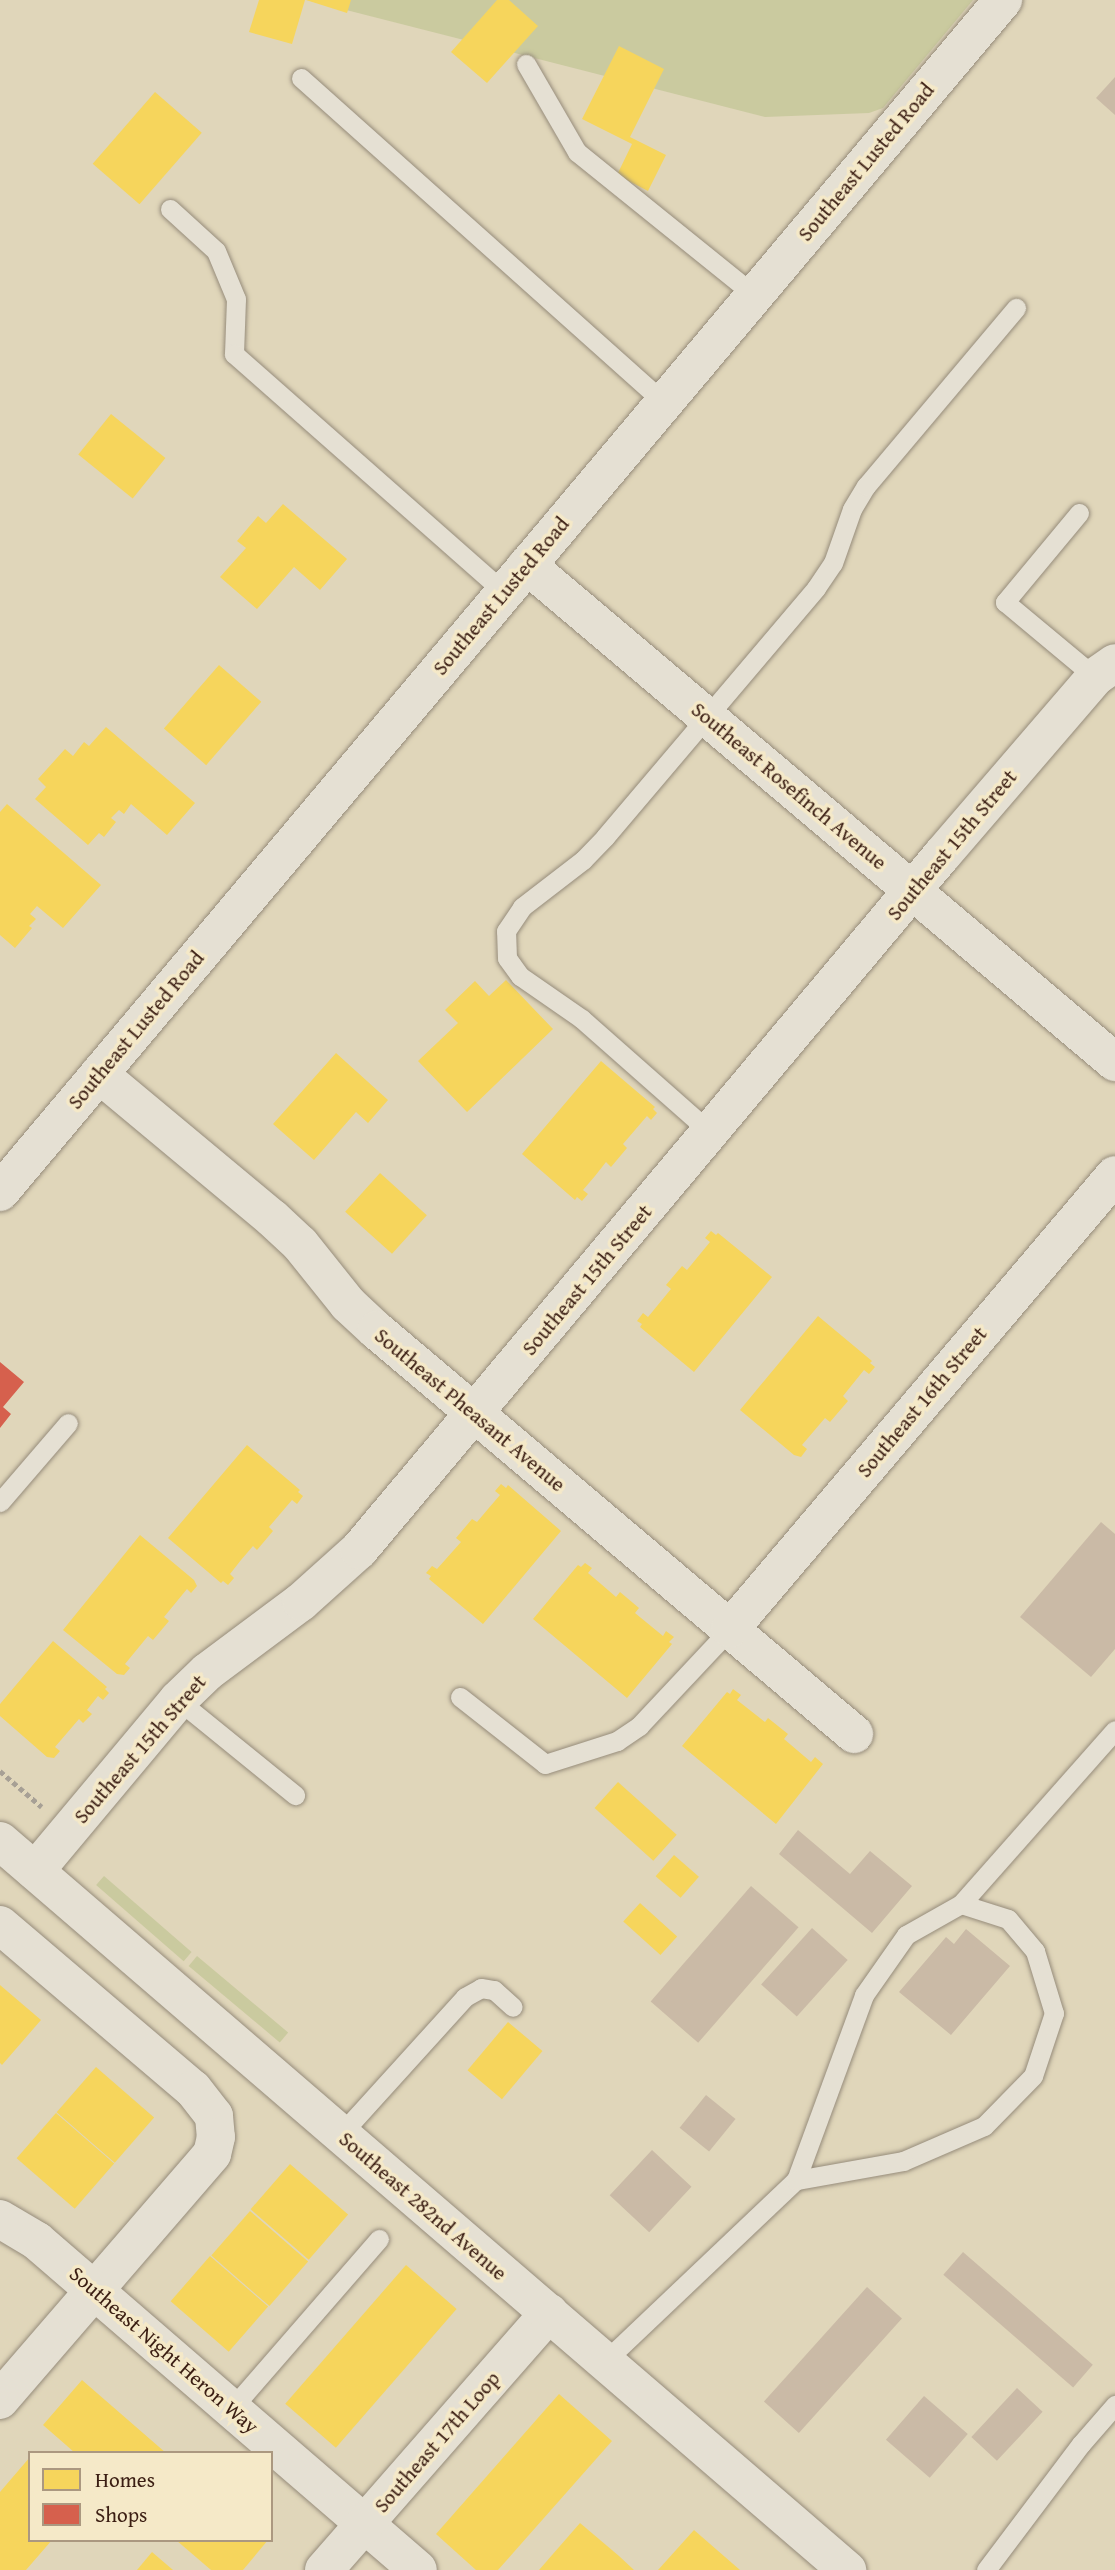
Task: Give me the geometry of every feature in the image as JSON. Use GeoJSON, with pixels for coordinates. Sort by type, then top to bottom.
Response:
{"type":"FeatureCollection","features":[{"type":"Feature","properties":{"kind":"street","name":"Southeast Lusted Road"},"geometry":{"type":"LineString","coordinates":[[0,1192],[1003,0]]}},
{"type":"Feature","properties":{"kind":"street","name":"Southeast Rosefinch Avenue"},"geometry":{"type":"LineString","coordinates":[[515,578],[707,717],[1115,1062]]}},
{"type":"Feature","properties":{"kind":"street","name":"Southeast 15th Street"},"geometry":{"type":"LineString","coordinates":[[35,1871],[178,1700],[207,1672],[301,1602],[359,1550],[913,891],[1105,670]]}},
{"type":"Feature","properties":{"kind":"street","name":"Southeast Pheasant Avenue"},"geometry":{"type":"LineString","coordinates":[[99,1074],[300,1244],[366,1322],[854,1734]]}},
{"type":"Feature","properties":{"kind":"street","name":"Southeast 16th Street"},"geometry":{"type":"LineString","coordinates":[[730,1629],[1115,1175]]}},
{"type":"Feature","properties":{"kind":"street","name":"Southeast 282nd Avenue"},"geometry":{"type":"LineString","coordinates":[[0,1841],[847,2570]]}},
{"type":"Feature","properties":{"kind":"street"},"geometry":{"type":"LineString","coordinates":[[0,1925],[193,2089],[214,2116],[216,2137],[212,2154],[96,2292],[0,2400]]}},
{"type":"Feature","properties":{"kind":"street","name":"Southeast Night Heron Way"},"geometry":{"type":"LineString","coordinates":[[0,2219],[37,2241],[418,2570]]}},
{"type":"Feature","properties":{"kind":"street","name":"Southeast 17th Loop"},"geometry":{"type":"LineString","coordinates":[[324,2570],[549,2314]]}},
{"type":"Feature","properties":{"kind":"lane"},"geometry":{"type":"LineString","coordinates":[[526,64],[577,152],[754,295]]}},
{"type":"Feature","properties":{"kind":"lane"},"geometry":{"type":"LineString","coordinates":[[301,79],[663,402]]}},
{"type":"Feature","properties":{"kind":"lane"},"geometry":{"type":"LineString","coordinates":[[170,209],[216,251],[236,299],[234,354],[515,578]]}},
{"type":"Feature","properties":{"kind":"lane"},"geometry":{"type":"LineString","coordinates":[[710,1132],[582,1019],[520,976],[507,958],[506,931],[522,907],[583,860],[606,837],[816,588],[833,563],[852,509],[866,486],[1016,308]]}},
{"type":"Feature","properties":{"kind":"lane"},"geometry":{"type":"LineString","coordinates":[[1079,513],[1005,601],[1105,670]]}},
{"type":"Feature","properties":{"kind":"lane"},"geometry":{"type":"LineString","coordinates":[[0,1502],[68,1423]]}},
{"type":"Feature","properties":{"kind":"lane"},"geometry":{"type":"LineString","coordinates":[[460,1697],[545,1764],[617,1741],[639,1726],[730,1629]]}},
{"type":"Feature","properties":{"kind":"lane"},"geometry":{"type":"LineString","coordinates":[[178,1700],[295,1795]]}},
{"type":"Feature","properties":{"kind":"lane"},"geometry":{"type":"LineString","coordinates":[[604,2362],[796,2180],[864,1995],[906,1935],[961,1904],[1115,1730]]}},
{"type":"Feature","properties":{"kind":"lane"},"geometry":{"type":"LineString","coordinates":[[796,2180],[903,2161],[985,2126],[1033,2076],[1054,2013],[1035,1951],[1007,1919],[961,1904]]}},
{"type":"Feature","properties":{"kind":"lane"},"geometry":{"type":"LineString","coordinates":[[340,2135],[465,1997],[481,1988],[494,1990],[513,2007]]}},
{"type":"Feature","properties":{"kind":"lane"},"geometry":{"type":"LineString","coordinates":[[232,2408],[379,2239]]}},
{"type":"Feature","properties":{"kind":"lane"},"geometry":{"type":"LineString","coordinates":[[986,2570],[1081,2444],[1115,2405]]}},
{"type":"Feature","properties":{"kind":"path"},"geometry":{"type":"LineString","coordinates":[[0,1771],[69,1830]]}},
{"type":"Feature","properties":{"kind":"green space"},"geometry":{"type":"Polygon","coordinates":[[[307,0],[973,0],[883,108],[869,113],[765,117],[307,0]]]}},
{"type":"Feature","properties":{"kind":"green space"},"geometry":{"type":"Polygon","coordinates":[[[104,1876],[192,1952],[184,1961],[96,1885],[104,1876]]]}},
{"type":"Feature","properties":{"kind":"green space"},"geometry":{"type":"Polygon","coordinates":[[[197,1956],[288,2032],[280,2042],[189,1966],[197,1956]]]}},
{"type":"Feature","properties":{"kind":"building: Homes"},"geometry":{"type":"Polygon","coordinates":[[[259,0],[305,0],[292,44],[249,32],[259,0]]]}},
{"type":"Feature","properties":{"kind":"building: Homes"},"geometry":{"type":"Polygon","coordinates":[[[306,0],[351,0],[347,13],[306,0]]]}},
{"type":"Feature","properties":{"kind":"building: Homes"},"geometry":{"type":"Polygon","coordinates":[[[497,0],[509,0],[538,26],[487,83],[451,52],[497,0]]]}},
{"type":"Feature","properties":{"kind":"building: Homes"},"geometry":{"type":"Polygon","coordinates":[[[619,46],[664,69],[630,137],[666,155],[648,191],[617,175],[632,144],[582,119],[619,46]]]}},
{"type":"Feature","properties":{"kind":"building: Homes"},"geometry":{"type":"Polygon","coordinates":[[[155,92],[202,133],[139,204],[93,164],[155,92]]]}},
{"type":"Feature","properties":{"kind":"building: Homes"},"geometry":{"type":"Polygon","coordinates":[[[111,414],[165,458],[133,498],[78,454],[111,414]]]}},
{"type":"Feature","properties":{"kind":"building: Homes"},"geometry":{"type":"Polygon","coordinates":[[[283,504],[347,559],[320,590],[294,567],[257,609],[220,577],[246,548],[237,541],[258,516],[266,523],[283,504]]]}},
{"type":"Feature","properties":{"kind":"building: Homes"},"geometry":{"type":"Polygon","coordinates":[[[219,665],[261,702],[206,765],[164,728],[219,665]]]}},
{"type":"Feature","properties":{"kind":"building: Homes"},"geometry":{"type":"Polygon","coordinates":[[[106,727],[195,803],[167,835],[131,804],[124,814],[119,810],[111,818],[116,822],[104,837],[99,833],[88,845],[35,799],[46,787],[38,779],[65,749],[73,756],[84,742],[89,746],[106,727]]]}},
{"type":"Feature","properties":{"kind":"building: Homes"},"geometry":{"type":"Polygon","coordinates":[[[7,804],[101,885],[63,928],[37,906],[30,914],[36,919],[29,926],[32,928],[15,948],[0,935],[0,812],[7,804]]]}},
{"type":"Feature","properties":{"kind":"building: Homes"},"geometry":{"type":"Polygon","coordinates":[[[506,980],[553,1029],[467,1112],[418,1061],[458,1023],[445,1010],[475,981],[489,996],[506,980]]]}},
{"type":"Feature","properties":{"kind":"building: Homes"},"geometry":{"type":"Polygon","coordinates":[[[336,1053],[388,1100],[368,1123],[356,1112],[314,1160],[273,1124],[336,1053]]]}},
{"type":"Feature","properties":{"kind":"building: Homes"},"geometry":{"type":"Polygon","coordinates":[[[601,1061],[655,1107],[653,1109],[657,1113],[651,1120],[647,1116],[623,1144],[627,1148],[611,1167],[606,1162],[583,1190],[588,1194],[582,1201],[577,1197],[575,1200],[522,1154],[601,1061]]]}},
{"type":"Feature","properties":{"kind":"building: Homes"},"geometry":{"type":"Polygon","coordinates":[[[380,1173],[427,1215],[392,1254],[345,1212],[380,1173]]]}},
{"type":"Feature","properties":{"kind":"building: Homes"},"geometry":{"type":"Polygon","coordinates":[[[711,1231],[716,1235],[718,1233],[772,1277],[694,1372],[640,1327],[642,1324],[637,1321],[643,1313],[648,1317],[671,1289],[666,1285],[682,1266],[687,1270],[710,1242],[705,1238],[711,1231]]]}},
{"type":"Feature","properties":{"kind":"building: Homes"},"geometry":{"type":"Polygon","coordinates":[[[818,1316],[872,1361],[870,1363],[875,1367],[869,1374],[864,1370],[843,1396],[848,1401],[830,1422],[825,1418],[802,1445],[807,1449],[801,1457],[794,1455],[740,1410],[818,1316]]]}},
{"type":"Feature","properties":{"kind":"building: Homes"},"geometry":{"type":"Polygon","coordinates":[[[247,1445],[300,1490],[298,1492],[303,1496],[297,1504],[292,1500],[269,1527],[273,1531],[257,1550],[253,1546],[241,1560],[230,1574],[234,1578],[228,1585],[223,1581],[221,1583],[168,1538],[247,1445]]]}},
{"type":"Feature","properties":{"kind":"building: Homes"},"geometry":{"type":"Polygon","coordinates":[[[501,1484],[506,1488],[508,1485],[561,1531],[483,1624],[429,1579],[431,1576],[426,1573],[432,1566],[437,1569],[461,1542],[456,1538],[472,1519],[477,1522],[500,1495],[495,1491],[501,1484]]]}},
{"type":"Feature","properties":{"kind":"building: Homes"},"geometry":{"type":"Polygon","coordinates":[[[140,1535],[194,1580],[197,1586],[191,1593],[187,1589],[164,1617],[169,1621],[153,1640],[148,1636],[125,1664],[130,1668],[124,1675],[117,1674],[63,1630],[140,1535]]]}},
{"type":"Feature","properties":{"kind":"building: Homes"},"geometry":{"type":"Polygon","coordinates":[[[585,1563],[592,1568],[588,1573],[616,1597],[620,1592],[639,1608],[635,1613],[663,1636],[666,1631],[674,1637],[669,1642],[672,1644],[627,1698],[533,1619],[578,1565],[581,1567],[585,1563]]]}},
{"type":"Feature","properties":{"kind":"building: Homes"},"geometry":{"type":"Polygon","coordinates":[[[53,1641],[107,1687],[105,1689],[109,1693],[103,1700],[98,1696],[87,1710],[92,1714],[83,1723],[79,1719],[55,1747],[60,1751],[54,1758],[47,1757],[0,1716],[0,1704],[53,1641]]]}},
{"type":"Feature","properties":{"kind":"building: Homes"},"geometry":{"type":"Polygon","coordinates":[[[733,1689],[741,1695],[737,1700],[765,1722],[768,1718],[788,1734],[784,1739],[811,1762],[815,1757],[823,1764],[776,1824],[682,1746],[727,1692],[730,1694],[733,1689]]]}},
{"type":"Feature","properties":{"kind":"building: Homes"},"geometry":{"type":"Polygon","coordinates":[[[618,1782],[677,1835],[653,1861],[595,1808],[618,1782]]]}},
{"type":"Feature","properties":{"kind":"building: Homes"},"geometry":{"type":"Polygon","coordinates":[[[674,1855],[699,1877],[681,1898],[656,1876],[674,1855]]]}},
{"type":"Feature","properties":{"kind":"building: Homes"},"geometry":{"type":"Polygon","coordinates":[[[640,1903],[677,1936],[660,1955],[623,1922],[640,1903]]]}},
{"type":"Feature","properties":{"kind":"building: Homes"},"geometry":{"type":"Polygon","coordinates":[[[0,1985],[41,2020],[2,2065],[0,2063],[0,1985]]]}},
{"type":"Feature","properties":{"kind":"building: Homes"},"geometry":{"type":"Polygon","coordinates":[[[508,2022],[542,2051],[502,2099],[468,2070],[508,2022]]]}},
{"type":"Feature","properties":{"kind":"building: Homes"},"geometry":{"type":"Polygon","coordinates":[[[96,2067],[154,2118],[115,2163],[57,2112],[96,2067]]]}},
{"type":"Feature","properties":{"kind":"building: Homes"},"geometry":{"type":"Polygon","coordinates":[[[56,2113],[114,2164],[75,2209],[17,2158],[56,2113]]]}},
{"type":"Feature","properties":{"kind":"building: Homes"},"geometry":{"type":"Polygon","coordinates":[[[290,2164],[348,2215],[309,2260],[251,2209],[290,2164]]]}},
{"type":"Feature","properties":{"kind":"building: Homes"},"geometry":{"type":"Polygon","coordinates":[[[250,2211],[308,2262],[269,2306],[211,2256],[250,2211]]]}},
{"type":"Feature","properties":{"kind":"building: Homes"},"geometry":{"type":"Polygon","coordinates":[[[210,2256],[268,2307],[229,2352],[171,2301],[210,2256]]]}},
{"type":"Feature","properties":{"kind":"building: Homes"},"geometry":{"type":"Polygon","coordinates":[[[406,2265],[457,2309],[336,2448],[285,2404],[406,2265]]]}},
{"type":"Feature","properties":{"kind":"building: Homes"},"geometry":{"type":"Polygon","coordinates":[[[82,2380],[164,2451],[73,2451],[43,2425],[82,2380]]]}},
{"type":"Feature","properties":{"kind":"building: Homes"},"geometry":{"type":"Polygon","coordinates":[[[559,2394],[612,2441],[498,2570],[476,2570],[436,2534],[559,2394]]]}},
{"type":"Feature","properties":{"kind":"building: Homes"},"geometry":{"type":"Polygon","coordinates":[[[28,2459],[28,2542],[50,2542],[26,2570],[0,2570],[0,2492],[28,2459]]]}},
{"type":"Feature","properties":{"kind":"building: Homes"},"geometry":{"type":"Polygon","coordinates":[[[580,2523],[619,2556],[634,2570],[539,2570],[580,2523]]]}},
{"type":"Feature","properties":{"kind":"building: Homes"},"geometry":{"type":"Polygon","coordinates":[[[694,2530],[740,2570],[658,2570],[694,2530]]]}},
{"type":"Feature","properties":{"kind":"building: Homes"},"geometry":{"type":"Polygon","coordinates":[[[178,2542],[266,2542],[243,2570],[211,2570],[178,2542]]]}},
{"type":"Feature","properties":{"kind":"building: Homes"},"geometry":{"type":"Polygon","coordinates":[[[152,2552],[173,2570],[137,2570],[152,2552]]]}},
{"type":"Feature","properties":{"kind":"building: Shops"},"geometry":{"type":"Polygon","coordinates":[[[0,1362],[24,1382],[3,1407],[11,1414],[0,1428],[0,1362]]]}},
{"type":"Feature","properties":{"kind":"building: Other"},"geometry":{"type":"Polygon","coordinates":[[[1115,77],[1115,115],[1096,98],[1115,77]]]}},
{"type":"Feature","properties":{"kind":"building: Other"},"geometry":{"type":"Polygon","coordinates":[[[1101,1522],[1115,1534],[1115,1649],[1091,1677],[1020,1617],[1101,1522]]]}},
{"type":"Feature","properties":{"kind":"building: Other"},"geometry":{"type":"Polygon","coordinates":[[[798,1830],[850,1874],[870,1851],[912,1886],[872,1933],[779,1854],[798,1830]]]}},
{"type":"Feature","properties":{"kind":"building: Other"},"geometry":{"type":"Polygon","coordinates":[[[751,1886],[799,1927],[698,2043],[651,2001],[751,1886]]]}},
{"type":"Feature","properties":{"kind":"building: Other"},"geometry":{"type":"Polygon","coordinates":[[[812,1928],[848,1960],[797,2017],[761,1984],[812,1928]]]}},
{"type":"Feature","properties":{"kind":"building: Other"},"geometry":{"type":"Polygon","coordinates":[[[966,1929],[1010,1966],[951,2035],[899,1992],[946,1937],[954,1944],[966,1929]]]}},
{"type":"Feature","properties":{"kind":"building: Other"},"geometry":{"type":"Polygon","coordinates":[[[706,2095],[736,2119],[709,2152],[680,2128],[706,2095]]]}},
{"type":"Feature","properties":{"kind":"building: Other"},"geometry":{"type":"Polygon","coordinates":[[[652,2150],[691,2187],[649,2232],[610,2195],[652,2150]]]}},
{"type":"Feature","properties":{"kind":"building: Other"},"geometry":{"type":"Polygon","coordinates":[[[963,2252],[1093,2365],[1073,2387],[943,2275],[963,2252]]]}},
{"type":"Feature","properties":{"kind":"building: Other"},"geometry":{"type":"Polygon","coordinates":[[[867,2287],[902,2318],[799,2433],[764,2401],[867,2287]]]}},
{"type":"Feature","properties":{"kind":"building: Other"},"geometry":{"type":"Polygon","coordinates":[[[1017,2388],[1043,2412],[997,2461],[971,2437],[1017,2388]]]}},
{"type":"Feature","properties":{"kind":"building: Other"},"geometry":{"type":"Polygon","coordinates":[[[924,2396],[968,2434],[930,2478],[886,2440],[924,2396]]]}}]}
